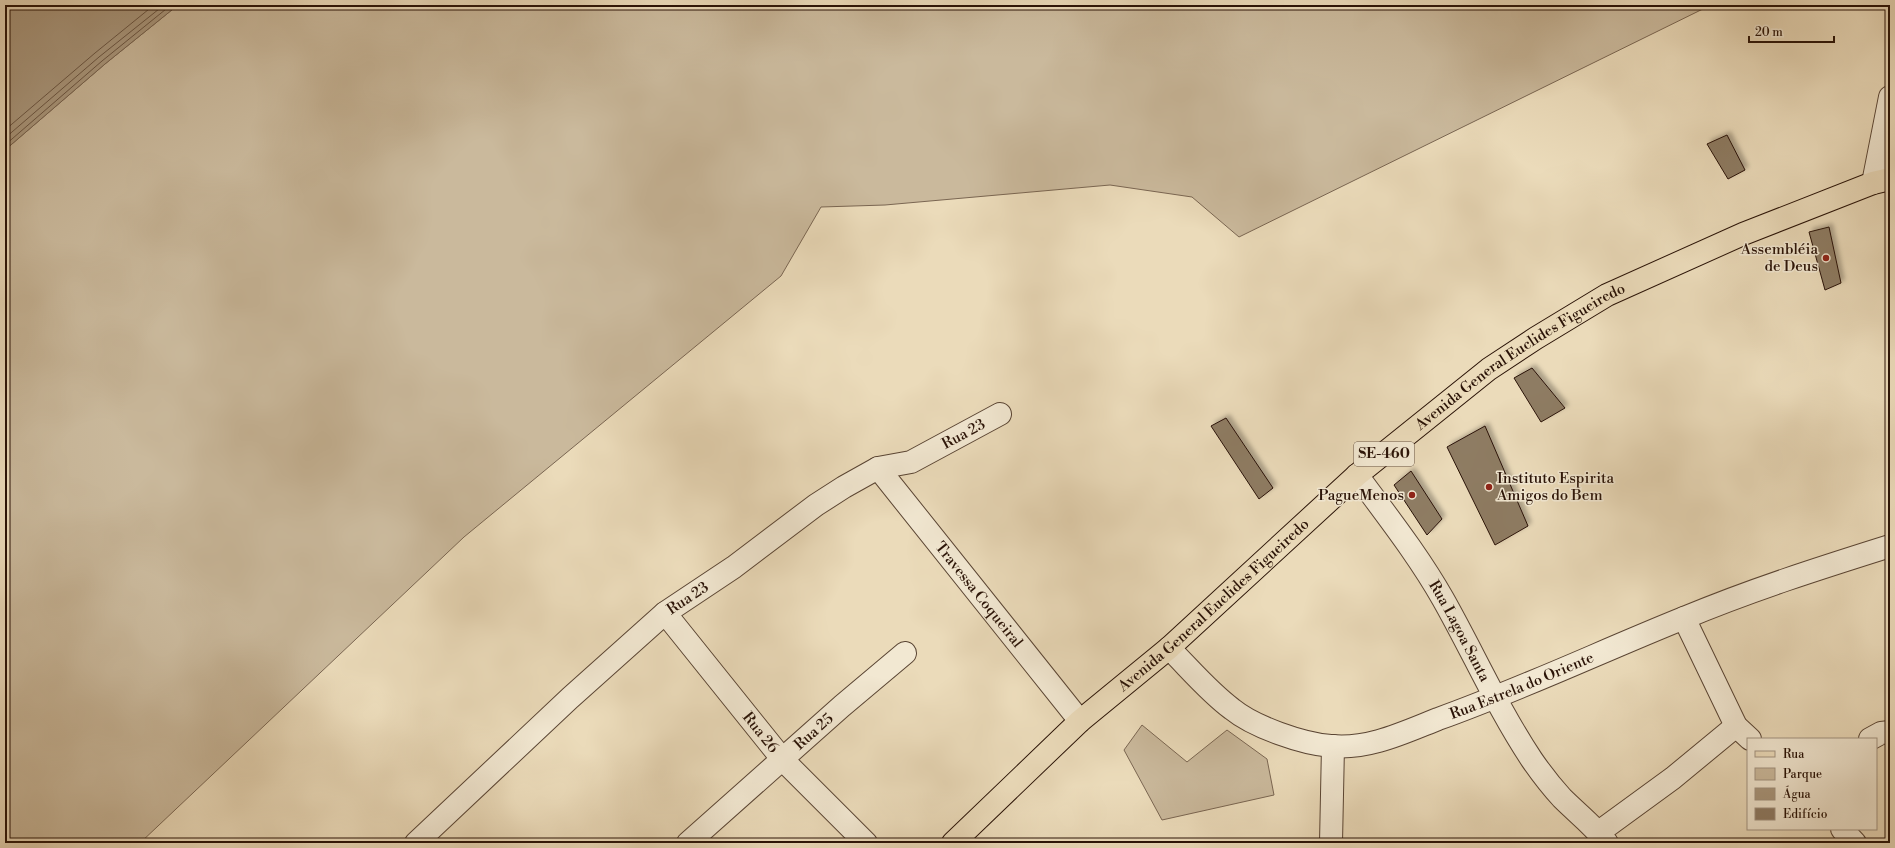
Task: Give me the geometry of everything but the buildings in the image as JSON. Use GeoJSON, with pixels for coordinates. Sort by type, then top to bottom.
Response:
{"type":"FeatureCollection","features":[{"type":"Feature","properties":{"kind":"main road","name":"Avenida General Euclides Figueiredo"},"geometry":{"type":"LineString","coordinates":[[953,843],[1080,721],[1169,648],[1357,475],[1489,369],[1536,338],[1607,295],[1743,234],[1882,181]]}},
{"type":"Feature","properties":{"kind":"street"},"geometry":{"type":"LineString","coordinates":[[1882,181],[1890,97]]}},
{"type":"Feature","properties":{"kind":"street","name":"Rua 23"},"geometry":{"type":"LineString","coordinates":[[416,843],[570,698],[665,613],[734,566],[816,505],[844,487],[878,468],[911,462],[1000,414]]}},
{"type":"Feature","properties":{"kind":"street","name":"Travessa Coqueiral"},"geometry":{"type":"LineString","coordinates":[[878,468],[1080,721]]}},
{"type":"Feature","properties":{"kind":"street","name":"Rua Lagoa Santa"},"geometry":{"type":"LineString","coordinates":[[1357,475],[1417,557],[1456,623],[1495,699],[1544,777],[1562,798],[1603,838]]}},
{"type":"Feature","properties":{"kind":"street","name":"Rua Estrela do Oriente"},"geometry":{"type":"LineString","coordinates":[[1169,648],[1234,711],[1254,722],[1307,742],[1333,746],[1350,746],[1381,740],[1495,699],[1684,618],[1800,574],[1890,546]]}},
{"type":"Feature","properties":{"kind":"street","name":"Rua 26"},"geometry":{"type":"LineString","coordinates":[[665,613],[783,760],[866,843]]}},
{"type":"Feature","properties":{"kind":"street"},"geometry":{"type":"LineString","coordinates":[[1603,838],[1674,778],[1743,733],[1684,618]]}},
{"type":"Feature","properties":{"kind":"street","name":"Rua 25"},"geometry":{"type":"LineString","coordinates":[[688,843],[842,706],[905,653]]}},
{"type":"Feature","properties":{"kind":"street"},"geometry":{"type":"LineString","coordinates":[[1872,738],[1881,733],[1890,732]]}},
{"type":"Feature","properties":{"kind":"street"},"geometry":{"type":"LineString","coordinates":[[1332,843],[1333,746]]}},
{"type":"Feature","properties":{"kind":"street"},"geometry":{"type":"LineString","coordinates":[[1843,830],[1855,843]]}},
{"type":"Feature","properties":{"kind":"green space"},"geometry":{"type":"Polygon","coordinates":[[[178,5],[1711,5],[1239,237],[1192,197],[1110,185],[885,205],[821,207],[781,276],[464,537],[140,843],[5,843],[5,150],[105,64],[178,5]]]}},
{"type":"Feature","properties":{"kind":"green space"},"geometry":{"type":"Polygon","coordinates":[[[1142,725],[1187,762],[1227,730],[1267,759],[1274,795],[1162,820],[1124,750],[1142,725]]]}},
{"type":"Feature","properties":{"kind":"water"},"geometry":{"type":"Polygon","coordinates":[[[5,5],[178,5],[105,64],[5,150],[5,5]]]}},
{"type":"Feature","properties":{"kind":"place","name":"Assembléia de Deus"},"geometry":{"type":"Point","coordinates":[1826,258]}},
{"type":"Feature","properties":{"kind":"place","name":"Instituto Espirita Amigos do Bem"},"geometry":{"type":"Point","coordinates":[1489,487]}},
{"type":"Feature","properties":{"kind":"place","name":"PagueMenos"},"geometry":{"type":"Point","coordinates":[1412,495]}}]}
